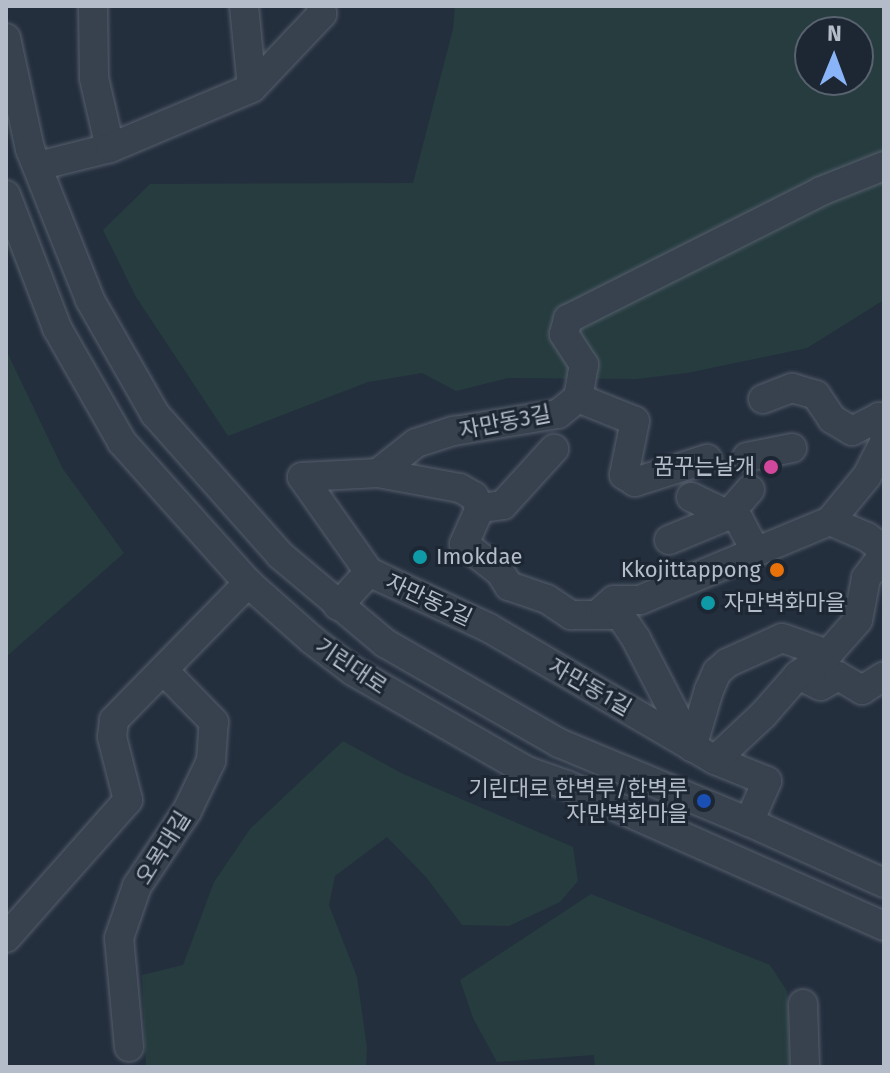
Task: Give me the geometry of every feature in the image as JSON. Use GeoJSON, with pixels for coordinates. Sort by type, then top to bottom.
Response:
{"type":"FeatureCollection","features":[{"type":"Feature","properties":{"kind":"street"},"geometry":{"type":"LineString","coordinates":[[93,6],[94,78],[110,148]]}},
{"type":"Feature","properties":{"kind":"street"},"geometry":{"type":"LineString","coordinates":[[244,6],[252,88]]}},
{"type":"Feature","properties":{"kind":"street"},"geometry":{"type":"LineString","coordinates":[[38,166],[110,148],[252,88],[322,14],[321,6]]}},
{"type":"Feature","properties":{"kind":"street","name":"기린대로"},"geometry":{"type":"LineString","coordinates":[[6,38],[30,149],[90,300],[155,414],[280,555],[385,643],[559,743],[749,822],[884,883]]}},
{"type":"Feature","properties":{"kind":"street"},"geometry":{"type":"LineString","coordinates":[[578,398],[584,365],[564,334],[568,319],[821,191],[884,166]]}},
{"type":"Feature","properties":{"kind":"street","name":"기린대로"},"geometry":{"type":"LineString","coordinates":[[6,195],[57,328],[122,442],[248,583],[353,671],[527,771],[567,785],[884,926]]}},
{"type":"Feature","properties":{"kind":"street"},"geometry":{"type":"LineString","coordinates":[[600,613],[614,600],[640,600],[830,521],[867,476],[882,431],[852,431],[832,419],[816,395],[792,388],[763,399]]}},
{"type":"Feature","properties":{"kind":"street","name":"자만동3길"},"geometry":{"type":"LineString","coordinates":[[378,473],[416,443],[454,431],[558,414],[578,398],[635,421],[624,475],[635,482],[707,459]]}},
{"type":"Feature","properties":{"kind":"street"},"geometry":{"type":"LineString","coordinates":[[747,457],[792,448]]}},
{"type":"Feature","properties":{"kind":"street"},"geometry":{"type":"LineString","coordinates":[[480,508],[503,505],[554,449]]}},
{"type":"Feature","properties":{"kind":"street"},"geometry":{"type":"LineString","coordinates":[[369,572],[302,477],[378,473],[460,488],[474,496],[480,508]]}},
{"type":"Feature","properties":{"kind":"street"},"geometry":{"type":"LineString","coordinates":[[669,540],[729,512],[750,490]]}},
{"type":"Feature","properties":{"kind":"street"},"geometry":{"type":"LineString","coordinates":[[691,497],[729,512],[739,520],[755,550]]}},
{"type":"Feature","properties":{"kind":"street"},"geometry":{"type":"LineString","coordinates":[[480,508],[464,544],[500,572],[509,586],[547,599],[571,615],[620,615],[703,753]]}},
{"type":"Feature","properties":{"kind":"street"},"geometry":{"type":"LineString","coordinates":[[703,753],[763,715],[798,675],[828,654],[858,620],[866,578],[884,552],[867,537],[830,521]]}},
{"type":"Feature","properties":{"kind":"street","name":"자만동2길"},"geometry":{"type":"LineString","coordinates":[[338,606],[369,572],[489,628],[509,586]]}},
{"type":"Feature","properties":{"kind":"street"},"geometry":{"type":"LineString","coordinates":[[6,938],[128,800],[112,737],[114,720],[248,583]]}},
{"type":"Feature","properties":{"kind":"street","name":"자만동1길"},"geometry":{"type":"LineString","coordinates":[[489,628],[703,753],[767,781],[749,822]]}},
{"type":"Feature","properties":{"kind":"street"},"geometry":{"type":"LineString","coordinates":[[703,753],[709,690],[717,672],[727,663],[782,638],[828,654]]}},
{"type":"Feature","properties":{"kind":"street","name":"오목대길"},"geometry":{"type":"LineString","coordinates":[[129,1047],[119,938],[137,886],[187,811],[211,761],[214,722],[164,671]]}},
{"type":"Feature","properties":{"kind":"street"},"geometry":{"type":"LineString","coordinates":[[798,675],[821,686],[838,676],[862,690],[884,676]]}},
{"type":"Feature","properties":{"kind":"street"},"geometry":{"type":"LineString","coordinates":[[803,1004],[805,1067]]}},
{"type":"Feature","properties":{"kind":"green space"},"geometry":{"type":"Polygon","coordinates":[[[455,6],[884,6],[884,300],[807,348],[687,373],[636,379],[508,378],[456,391],[422,373],[368,382],[228,436],[136,297],[103,230],[150,184],[413,183],[453,29],[455,6]]]}},
{"type":"Feature","properties":{"kind":"green space"},"geometry":{"type":"Polygon","coordinates":[[[6,350],[63,469],[124,553],[6,657],[6,350]]]}},
{"type":"Feature","properties":{"kind":"green space"},"geometry":{"type":"Polygon","coordinates":[[[343,741],[401,773],[573,847],[578,881],[560,902],[509,926],[462,925],[426,877],[387,837],[335,876],[329,905],[357,977],[367,1048],[366,1067],[146,1067],[142,975],[183,965],[214,882],[250,829],[343,741]]]}},
{"type":"Feature","properties":{"kind":"green space"},"geometry":{"type":"Polygon","coordinates":[[[591,894],[770,965],[787,991],[790,1067],[595,1067],[594,1055],[497,1062],[473,1018],[460,980],[591,894]]]}},
{"type":"Feature","properties":{"kind":"place","name":"꿈꾸는날개"},"geometry":{"type":"Point","coordinates":[771,467]}},
{"type":"Feature","properties":{"kind":"place","name":"Imokdae"},"geometry":{"type":"Point","coordinates":[420,557]}},
{"type":"Feature","properties":{"kind":"place","name":"Kkojittappong"},"geometry":{"type":"Point","coordinates":[777,570]}},
{"type":"Feature","properties":{"kind":"place","name":"자만벽화마을"},"geometry":{"type":"Point","coordinates":[708,603]}},
{"type":"Feature","properties":{"kind":"place","name":"기린대로 한벽루/한벽루 자만벽화마을"},"geometry":{"type":"Point","coordinates":[704,801]}}]}
